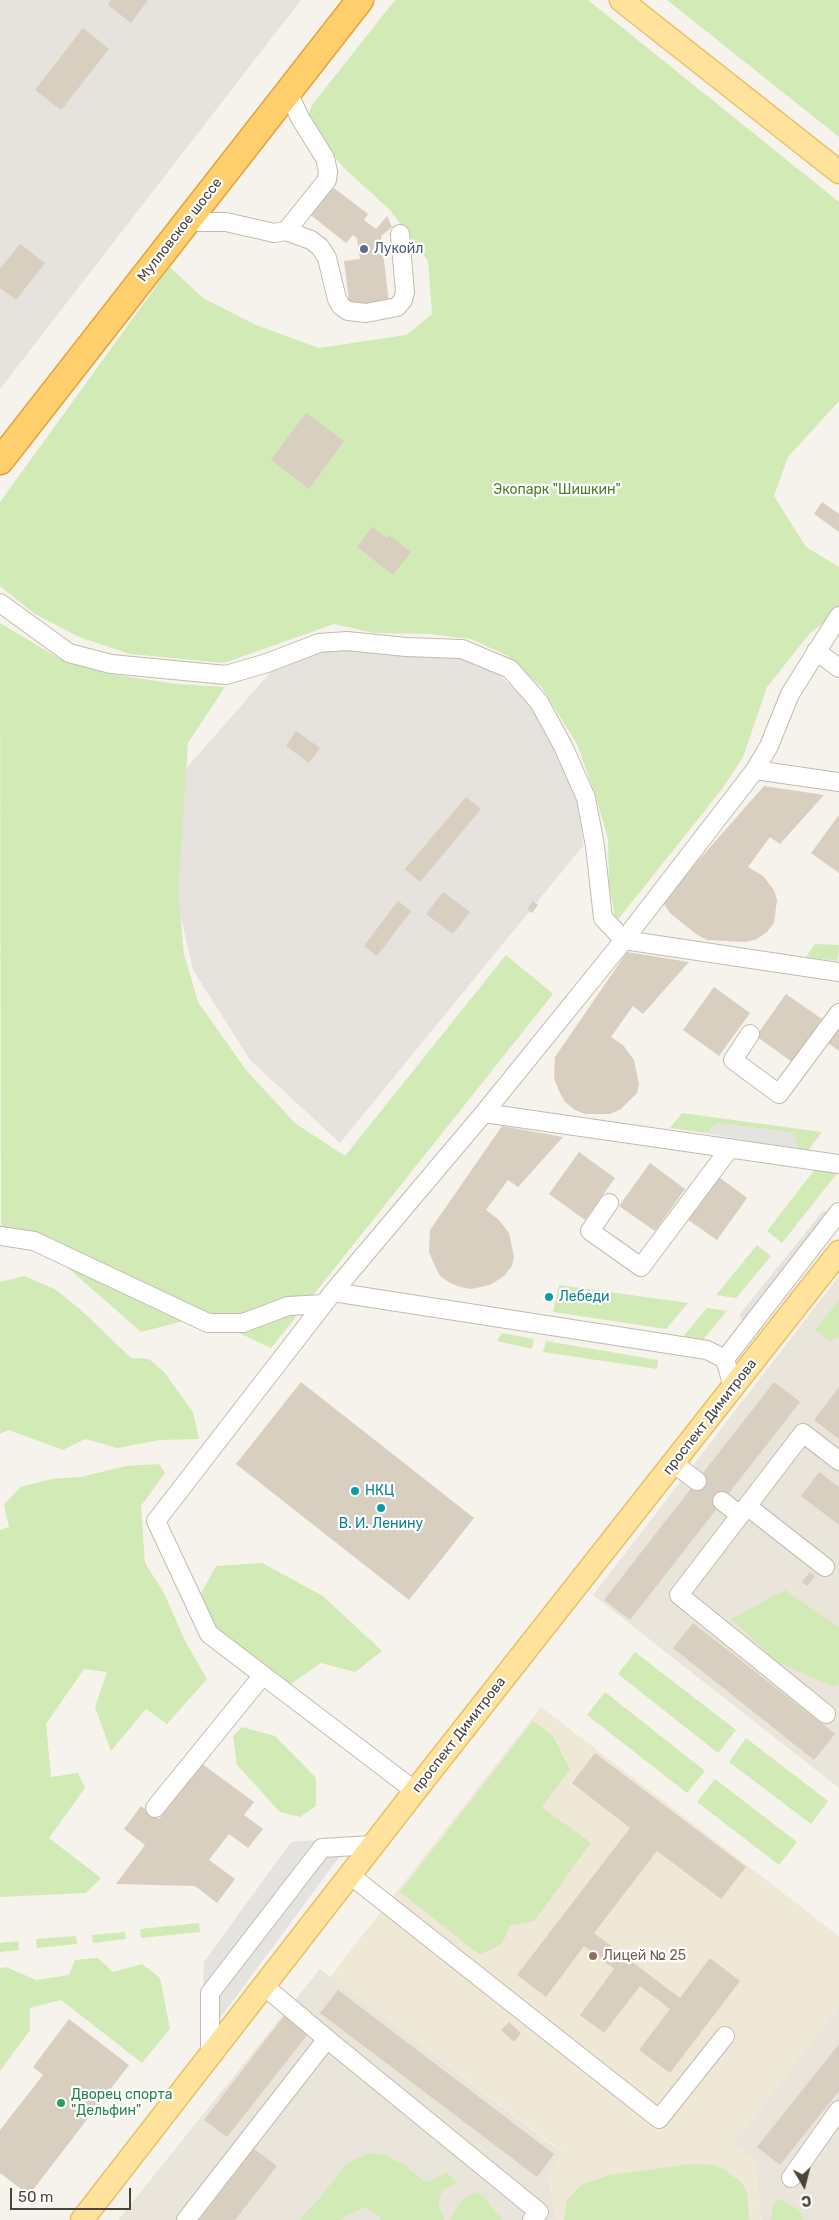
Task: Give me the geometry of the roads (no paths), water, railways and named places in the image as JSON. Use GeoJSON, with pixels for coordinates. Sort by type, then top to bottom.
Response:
{"type":"FeatureCollection","features":[{"type":"Feature","properties":{"kind":"highway","name":"Мулловское шоссе"},"geometry":{"type":"LineString","coordinates":[[0,461],[360,0]]}},
{"type":"Feature","properties":{"kind":"main road"},"geometry":{"type":"LineString","coordinates":[[621,0],[839,172]]}},
{"type":"Feature","properties":{"kind":"main road","name":"проспект Димитрова"},"geometry":{"type":"LineString","coordinates":[[82,2220],[415,1791],[839,1252]]}},
{"type":"Feature","properties":{"kind":"lane"},"geometry":{"type":"LineString","coordinates":[[286,231],[327,180],[328,172],[324,158],[300,118],[288,92]]}},
{"type":"Feature","properties":{"kind":"lane"},"geometry":{"type":"LineString","coordinates":[[186,222],[226,222],[274,234],[286,231],[311,240],[320,247],[327,258],[337,299],[342,306],[348,311],[366,313],[397,307],[403,300],[405,292],[400,234]]}},
{"type":"Feature","properties":{"kind":"lane"},"geometry":{"type":"LineString","coordinates":[[0,603],[69,653],[111,664],[226,676],[267,664],[319,642],[347,641],[406,647],[462,649],[510,669],[539,702],[563,746],[586,798],[595,846],[603,918],[624,940],[839,972]]}},
{"type":"Feature","properties":{"kind":"lane"},"geometry":{"type":"LineString","coordinates":[[415,1791],[209,1634],[156,1521],[328,1298],[484,1113],[624,940],[755,770],[768,746],[790,694],[839,616]]}},
{"type":"Feature","properties":{"kind":"lane"},"geometry":{"type":"LineString","coordinates":[[816,651],[839,668]]}},
{"type":"Feature","properties":{"kind":"lane"},"geometry":{"type":"LineString","coordinates":[[755,770],[839,782]]}},
{"type":"Feature","properties":{"kind":"lane"},"geometry":{"type":"LineString","coordinates":[[750,1034],[732,1060],[779,1094],[839,1013]]}},
{"type":"Feature","properties":{"kind":"lane"},"geometry":{"type":"LineString","coordinates":[[484,1113],[839,1164]]}},
{"type":"Feature","properties":{"kind":"lane"},"geometry":{"type":"LineString","coordinates":[[610,1203],[590,1231],[641,1267],[730,1148]]}},
{"type":"Feature","properties":{"kind":"lane"},"geometry":{"type":"LineString","coordinates":[[725,1359],[839,1212]]}},
{"type":"Feature","properties":{"kind":"lane"},"geometry":{"type":"LineString","coordinates":[[0,1236],[34,1241],[208,1323],[243,1323],[288,1306],[328,1298],[707,1350],[725,1359],[733,1387]]}},
{"type":"Feature","properties":{"kind":"lane"},"geometry":{"type":"LineString","coordinates":[[826,1714],[679,1595],[804,1433],[839,1461]]}},
{"type":"Feature","properties":{"kind":"lane"},"geometry":{"type":"LineString","coordinates":[[673,1463],[697,1481]]}},
{"type":"Feature","properties":{"kind":"lane"},"geometry":{"type":"LineString","coordinates":[[722,1501],[743,1511],[825,1567]]}},
{"type":"Feature","properties":{"kind":"lane"},"geometry":{"type":"LineString","coordinates":[[155,1808],[263,1675]]}},
{"type":"Feature","properties":{"kind":"lane"},"geometry":{"type":"LineString","coordinates":[[210,2055],[210,1993],[310,1863],[322,1848],[373,1845]]}},
{"type":"Feature","properties":{"kind":"lane"},"geometry":{"type":"LineString","coordinates":[[350,1875],[659,2119],[725,2036]]}},
{"type":"Feature","properties":{"kind":"lane"},"geometry":{"type":"LineString","coordinates":[[264,1986],[326,2039],[539,2212],[532,2220]]}},
{"type":"Feature","properties":{"kind":"lane"},"geometry":{"type":"LineString","coordinates":[[186,2220],[326,2039]]}},
{"type":"Feature","properties":{"kind":"lane"},"geometry":{"type":"LineString","coordinates":[[791,2178],[839,2110]]}},
{"type":"Feature","properties":{"kind":"tunnel"},"geometry":{"type":"LineString","coordinates":[[697,1481],[722,1501]]}},
{"type":"Feature","properties":{"kind":"place","name":"Лукойл"},"geometry":{"type":"Point","coordinates":[364,249]}},
{"type":"Feature","properties":{"kind":"place","name":"Лебеди"},"geometry":{"type":"Point","coordinates":[549,1297]}},
{"type":"Feature","properties":{"kind":"place","name":"НКЦ"},"geometry":{"type":"Point","coordinates":[355,1491]}},
{"type":"Feature","properties":{"kind":"place","name":"В. И. Ленину"},"geometry":{"type":"Point","coordinates":[381,1508]}},
{"type":"Feature","properties":{"kind":"place","name":"Лицей № 25"},"geometry":{"type":"Point","coordinates":[593,1956]}},
{"type":"Feature","properties":{"kind":"place","name":"Дворец спорта \"Дельфин\""},"geometry":{"type":"Point","coordinates":[61,2103]}},
{"type":"Feature","properties":{"kind":"park label","name":"Экопарк \"Шишкин\""},"geometry":{"type":"Point","coordinates":[557,490]}}]}
